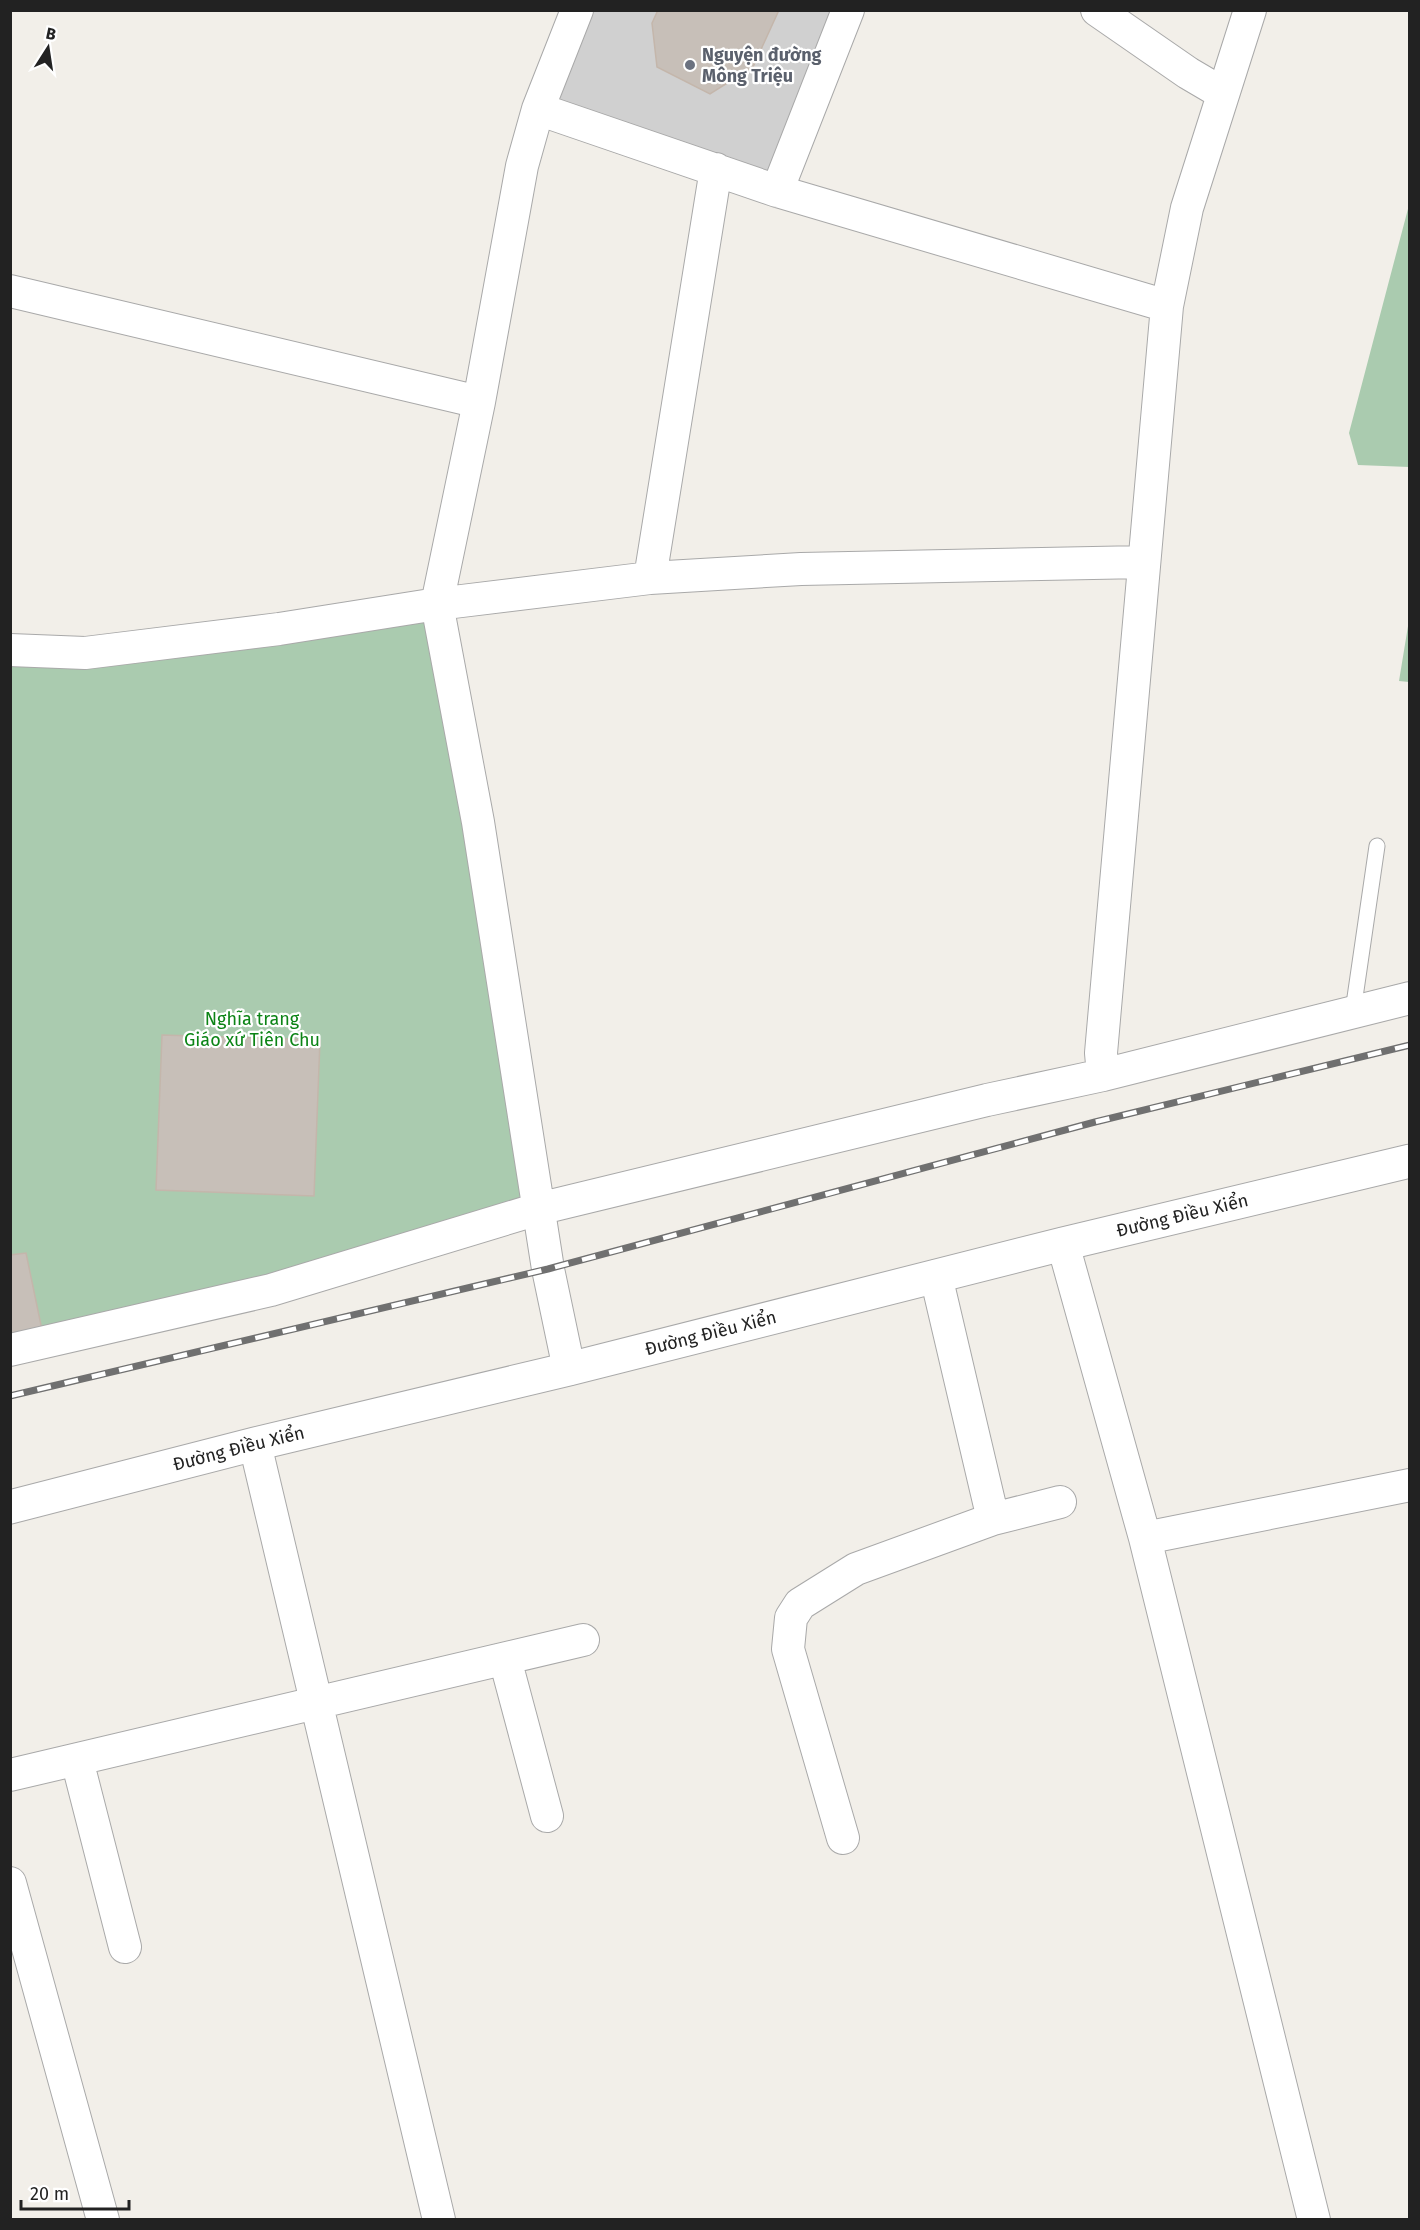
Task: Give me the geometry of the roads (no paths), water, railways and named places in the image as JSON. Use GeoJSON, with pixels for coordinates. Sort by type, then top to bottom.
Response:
{"type":"FeatureCollection","features":[{"type":"Feature","properties":{"kind":"street"},"geometry":{"type":"LineString","coordinates":[[569,1369],[548,1269],[477,822],[437,604],[479,402],[522,166],[538,109],[577,10]]}},
{"type":"Feature","properties":{"kind":"street"},"geometry":{"type":"LineString","coordinates":[[777,191],[848,10]]}},
{"type":"Feature","properties":{"kind":"street"},"geometry":{"type":"LineString","coordinates":[[1097,10],[1188,73],[1222,93]]}},
{"type":"Feature","properties":{"kind":"street"},"geometry":{"type":"LineString","coordinates":[[1103,1075],[1101,1053],[1167,306],[1187,208],[1250,10]]}},
{"type":"Feature","properties":{"kind":"street"},"geometry":{"type":"LineString","coordinates":[[538,109],[777,191],[1167,306]]}},
{"type":"Feature","properties":{"kind":"street"},"geometry":{"type":"LineString","coordinates":[[650,578],[716,169]]}},
{"type":"Feature","properties":{"kind":"street"},"geometry":{"type":"LineString","coordinates":[[10,291],[479,402]]}},
{"type":"Feature","properties":{"kind":"street"},"geometry":{"type":"LineString","coordinates":[[10,650],[85,653],[279,629],[437,604],[650,578],[812,569],[1144,562]]}},
{"type":"Feature","properties":{"kind":"street"},"geometry":{"type":"LineString","coordinates":[[10,1350],[271,1290],[538,1209],[987,1100],[1103,1075],[1410,998]]}},
{"type":"Feature","properties":{"kind":"street","name":"Đường Điều Xiển"},"geometry":{"type":"LineString","coordinates":[[10,1507],[1063,1244],[1410,1161]]}},
{"type":"Feature","properties":{"kind":"street"},"geometry":{"type":"LineString","coordinates":[[1063,1244],[1145,1538],[1314,2220]]}},
{"type":"Feature","properties":{"kind":"street"},"geometry":{"type":"LineString","coordinates":[[936,1276],[993,1519]]}},
{"type":"Feature","properties":{"kind":"street"},"geometry":{"type":"LineString","coordinates":[[255,1444],[439,2220]]}},
{"type":"Feature","properties":{"kind":"street"},"geometry":{"type":"LineString","coordinates":[[1145,1538],[1410,1485]]}},
{"type":"Feature","properties":{"kind":"street"},"geometry":{"type":"LineString","coordinates":[[843,1838],[788,1649],[791,1618],[800,1604],[856,1569],[993,1519],[1060,1502]]}},
{"type":"Feature","properties":{"kind":"street"},"geometry":{"type":"LineString","coordinates":[[10,1775],[584,1640]]}},
{"type":"Feature","properties":{"kind":"street"},"geometry":{"type":"LineString","coordinates":[[505,1659],[547,1816]]}},
{"type":"Feature","properties":{"kind":"street"},"geometry":{"type":"LineString","coordinates":[[77,1760],[125,1947]]}},
{"type":"Feature","properties":{"kind":"street"},"geometry":{"type":"LineString","coordinates":[[10,1883],[103,2220]]}},
{"type":"Feature","properties":{"kind":"lane"},"geometry":{"type":"LineString","coordinates":[[1353,1011],[1377,846]]}},
{"type":"Feature","properties":{"kind":"railway"},"geometry":{"type":"LineString","coordinates":[[10,1396],[548,1269],[1095,1122],[1410,1045]]}},
{"type":"Feature","properties":{"kind":"place","name":"Nguyện đường Mông Triệu"},"geometry":{"type":"Point","coordinates":[690,65]}},
{"type":"Feature","properties":{"kind":"park label","name":"Nghĩa trang Giáo xứ Tiên Chu"},"geometry":{"type":"Point","coordinates":[252,1029]}}]}
